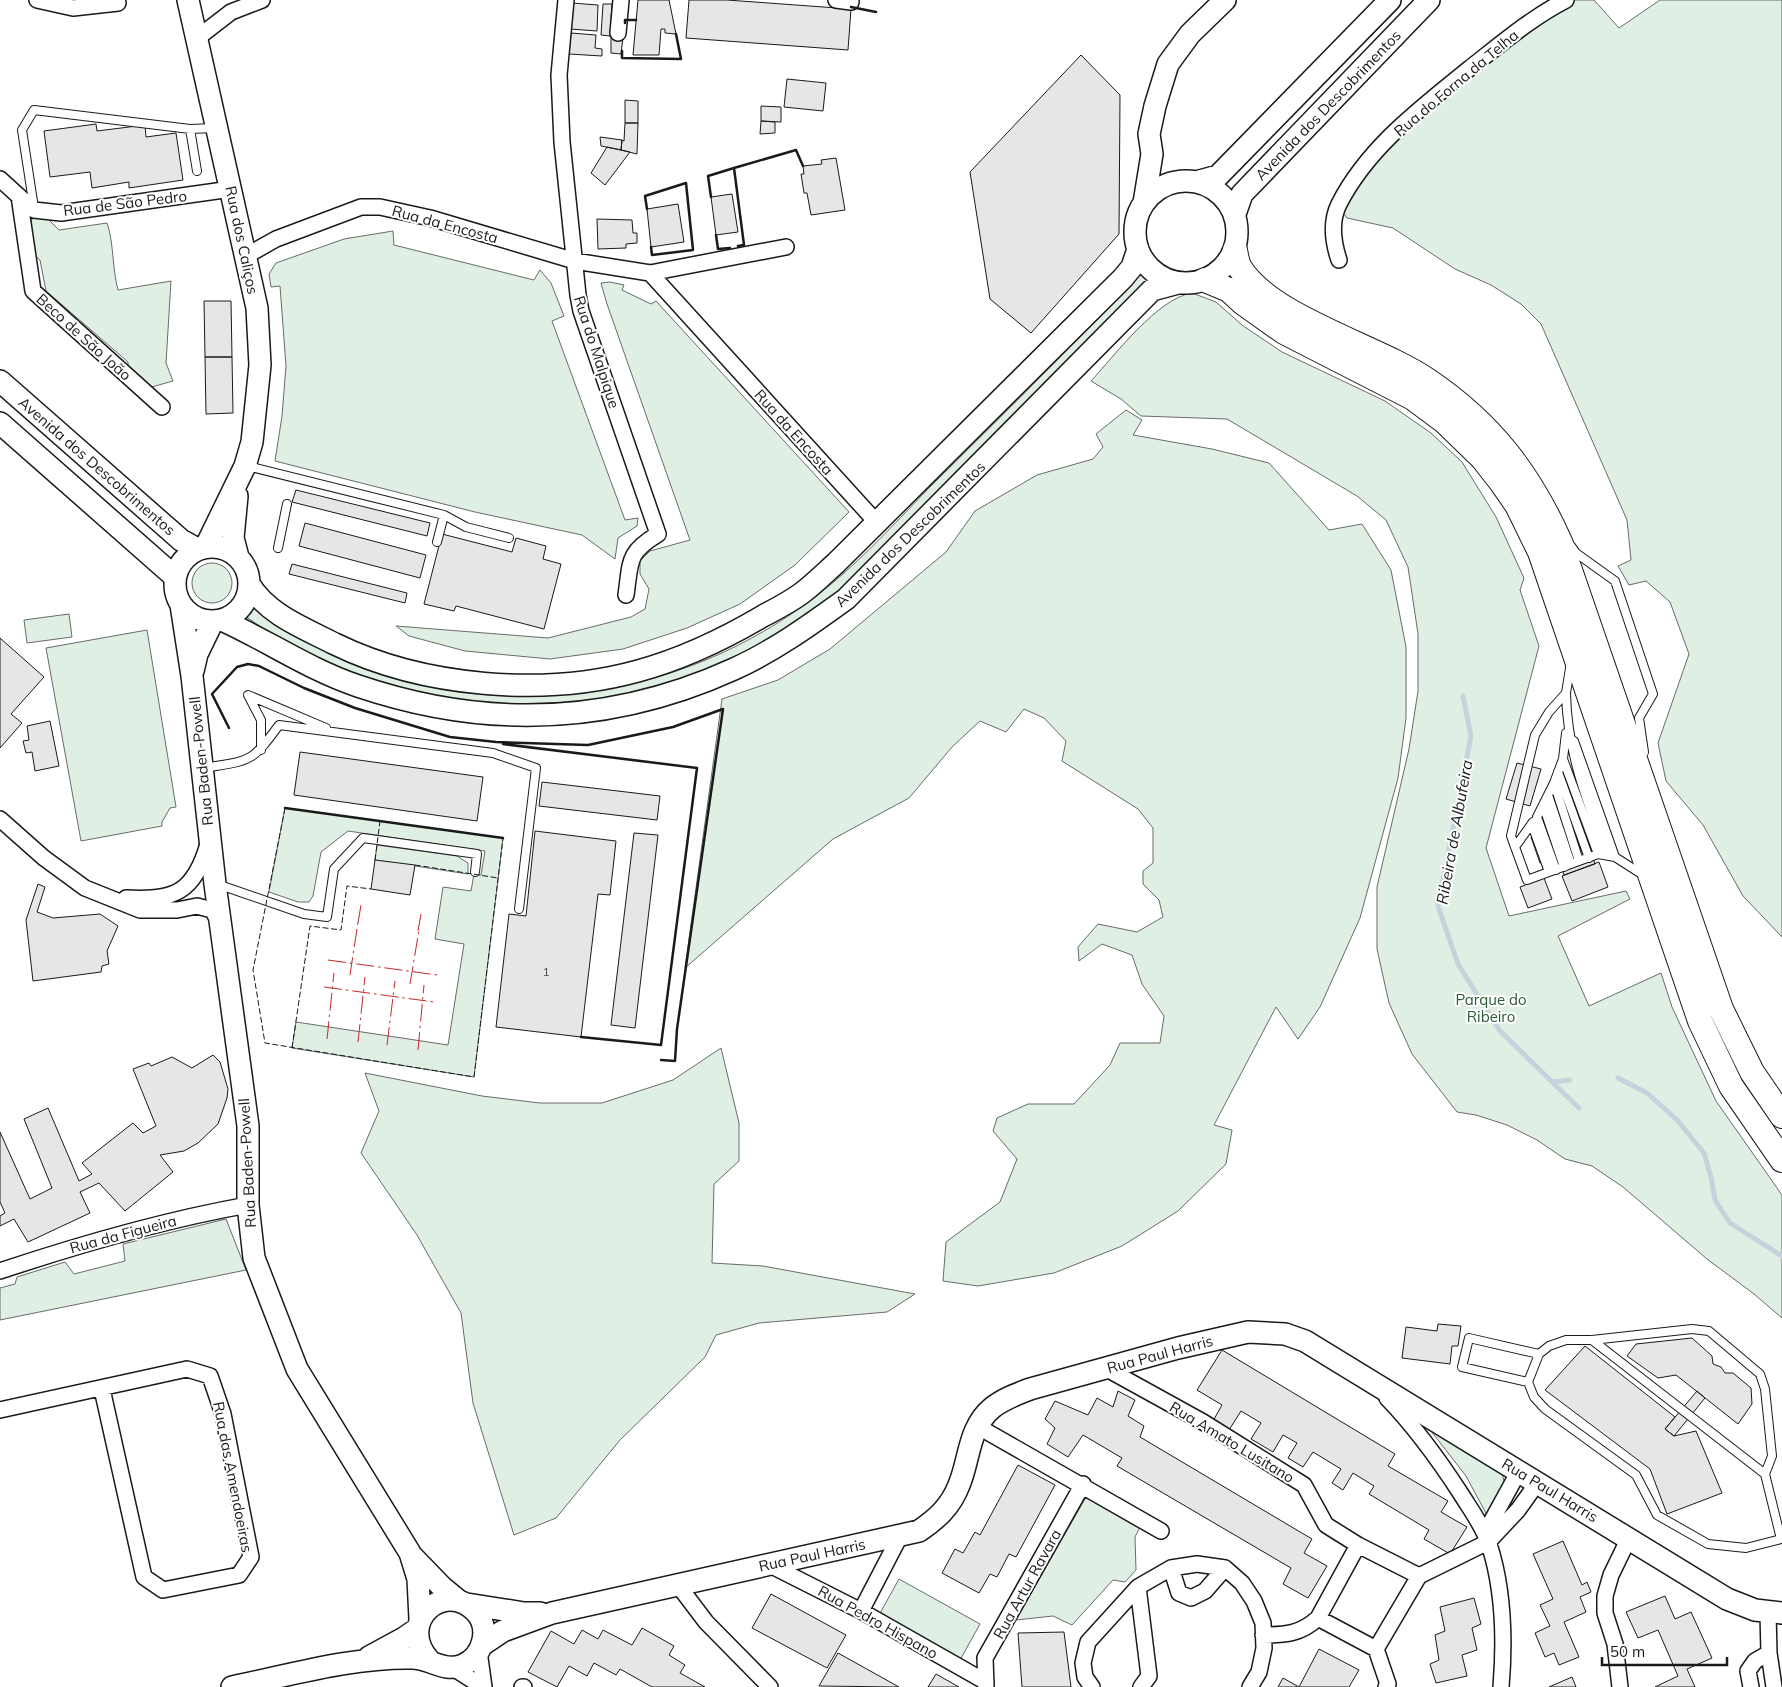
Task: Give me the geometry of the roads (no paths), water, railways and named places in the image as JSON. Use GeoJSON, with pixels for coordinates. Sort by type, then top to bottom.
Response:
{"type":"FeatureCollection","features":[{"type":"Feature","properties":{"kind":"main road"},"geometry":{"type":"LineString","coordinates":[[1234,250],[1239,267],[1259,289],[1276,301],[1297,315],[1426,379],[1458,404],[1500,444],[1536,493],[1561,544],[1720,1009],[1752,1072],[1782,1116]]}},
{"type":"Feature","properties":{"kind":"main road"},"geometry":{"type":"LineString","coordinates":[[1205,280],[1229,290],[1243,303],[1284,332],[1413,398],[1463,438],[1483,459],[1517,505],[1540,552],[1697,1013],[1731,1086],[1782,1160]]}},
{"type":"Feature","properties":{"kind":"street"},"geometry":{"type":"LineString","coordinates":[[37,0],[73,8],[118,3],[117,0]]}},
{"type":"Feature","properties":{"kind":"street","name":"Rua dos Caliços"},"geometry":{"type":"LineString","coordinates":[[188,0],[257,308],[260,365],[252,442],[242,474],[233,538],[238,557]]}},
{"type":"Feature","properties":{"kind":"street"},"geometry":{"type":"LineString","coordinates":[[196,39],[232,12],[262,0]]}},
{"type":"Feature","properties":{"kind":"street","name":"Rua do Malpique"},"geometry":{"type":"LineString","coordinates":[[566,0],[559,74],[562,142],[581,311],[658,534],[640,545],[631,556],[626,595]]}},
{"type":"Feature","properties":{"kind":"street"},"geometry":{"type":"LineString","coordinates":[[618,33],[621,0]]}},
{"type":"Feature","properties":{"kind":"street"},"geometry":{"type":"LineString","coordinates":[[1173,183],[1158,171],[1152,154],[1149,134],[1155,106],[1168,64],[1190,34],[1225,0]]}},
{"type":"Feature","properties":{"kind":"street","name":"Avenida dos Descobrimentos"},"geometry":{"type":"LineString","coordinates":[[1196,182],[1218,176],[1390,0]]}},
{"type":"Feature","properties":{"kind":"street","name":"Avenida dos Descobrimentos"},"geometry":{"type":"LineString","coordinates":[[1235,214],[1242,194],[1428,0]]}},
{"type":"Feature","properties":{"kind":"street","name":"Rua do Forna da Telha"},"geometry":{"type":"LineString","coordinates":[[1339,260],[1333,243],[1333,224],[1338,206],[1378,150],[1413,114],[1495,48],[1547,10],[1566,0]]}},
{"type":"Feature","properties":{"kind":"street"},"geometry":{"type":"LineString","coordinates":[[1144,203],[1162,187],[1173,183],[1196,182],[1220,193],[1235,214],[1237,226],[1234,250],[1223,268],[1205,280],[1192,283],[1178,282],[1165,278],[1144,261],[1138,249],[1135,233],[1137,217],[1144,203],[1152,154]]}},
{"type":"Feature","properties":{"kind":"street"},"geometry":{"type":"LineString","coordinates":[[0,179],[34,210]]}},
{"type":"Feature","properties":{"kind":"street","name":"Rua de São Pedro"},"geometry":{"type":"LineString","coordinates":[[34,210],[61,213],[231,189]]}},
{"type":"Feature","properties":{"kind":"street","name":"Beco de São João"},"geometry":{"type":"LineString","coordinates":[[19,196],[33,291],[162,407]]}},
{"type":"Feature","properties":{"kind":"street","name":"Rua da Encosta"},"geometry":{"type":"LineString","coordinates":[[246,256],[276,239],[361,207],[380,207],[430,218],[575,261],[650,273],[786,247]]}},
{"type":"Feature","properties":{"kind":"street","name":"Avenida dos Descobrimentos"},"geometry":{"type":"LineString","coordinates":[[250,584],[266,605],[294,623],[352,652],[416,672],[462,682],[527,684],[587,681],[638,671],[687,655],[746,626],[801,594],[878,524],[992,407],[1123,278],[1132,267],[1138,249]]}},
{"type":"Feature","properties":{"kind":"street","name":"Rua da Encosta"},"geometry":{"type":"LineString","coordinates":[[650,273],[878,524]]}},
{"type":"Feature","properties":{"kind":"street","name":"Avenida dos Descobrimentos"},"geometry":{"type":"LineString","coordinates":[[218,620],[314,668],[357,686],[420,705],[482,714],[528,717],[598,710],[669,694],[734,669],[793,636],[846,600],[1152,290],[1178,282]]}},
{"type":"Feature","properties":{"kind":"street","name":"Avenida dos Descobrimentos"},"geometry":{"type":"LineString","coordinates":[[0,381],[176,535],[201,548]]}},
{"type":"Feature","properties":{"kind":"street"},"geometry":{"type":"LineString","coordinates":[[0,424],[174,577]]}},
{"type":"Feature","properties":{"kind":"street","name":"Rua dos Caliços"},"geometry":{"type":"LineString","coordinates":[[201,548],[242,474]]}},
{"type":"Feature","properties":{"kind":"street"},"geometry":{"type":"LineString","coordinates":[[201,548],[229,550],[238,557],[248,574],[250,584],[248,594],[239,610],[218,620],[195,618],[181,605],[174,590],[174,577],[182,561],[201,548]]}},
{"type":"Feature","properties":{"kind":"street","name":"Rua Baden-Powell"},"geometry":{"type":"LineString","coordinates":[[181,605],[192,676],[209,838],[205,881],[221,925],[248,1126],[248,1205],[254,1258],[297,1369],[410,1553]]}},
{"type":"Feature","properties":{"kind":"street","name":"Rua Baden-Powell"},"geometry":{"type":"LineString","coordinates":[[192,676],[197,654],[218,620]]}},
{"type":"Feature","properties":{"kind":"street"},"geometry":{"type":"LineString","coordinates":[[0,818],[44,858],[85,888],[140,910],[177,910],[198,906],[212,910],[221,925]]}},
{"type":"Feature","properties":{"kind":"street"},"geometry":{"type":"LineString","coordinates":[[112,898],[144,900],[175,894],[205,881],[210,894],[198,906]]}},
{"type":"Feature","properties":{"kind":"street","name":"Rua da Figueira"},"geometry":{"type":"LineString","coordinates":[[0,1271],[59,1251],[162,1224],[248,1205]]}},
{"type":"Feature","properties":{"kind":"street","name":"Rua Paul Harris"},"geometry":{"type":"LineString","coordinates":[[481,1648],[503,1631],[552,1613],[919,1531],[933,1522],[953,1499],[964,1469],[970,1442],[977,1426],[991,1409],[1009,1397],[1030,1389],[1224,1336],[1248,1332],[1285,1334],[1305,1341],[1727,1599],[1755,1610],[1775,1613]]}},
{"type":"Feature","properties":{"kind":"street","name":"Rua Amato Lusitano"},"geometry":{"type":"LineString","coordinates":[[1107,1368],[1202,1422],[1304,1485],[1326,1525],[1358,1545],[1419,1576]]}},
{"type":"Feature","properties":{"kind":"street","name":"Rua das Amendoeiras"},"geometry":{"type":"LineString","coordinates":[[0,1410],[187,1369],[210,1376],[223,1414],[251,1557],[239,1575],[163,1590],[144,1577],[102,1389]]}},
{"type":"Feature","properties":{"kind":"street"},"geometry":{"type":"LineString","coordinates":[[1371,1381],[1412,1424],[1440,1462],[1474,1513],[1488,1542],[1498,1579],[1504,1630],[1501,1687]]}},
{"type":"Feature","properties":{"kind":"street"},"geometry":{"type":"LineString","coordinates":[[977,1426],[1083,1484],[1162,1531]]}},
{"type":"Feature","properties":{"kind":"street"},"geometry":{"type":"LineString","coordinates":[[1488,1542],[1491,1522],[1520,1471]]}},
{"type":"Feature","properties":{"kind":"street"},"geometry":{"type":"LineString","coordinates":[[1376,1649],[1419,1576],[1488,1542],[1518,1510],[1538,1482]]}},
{"type":"Feature","properties":{"kind":"street","name":"Rua Artur Ravara"},"geometry":{"type":"LineString","coordinates":[[986,1685],[985,1658],[1083,1484]]}},
{"type":"Feature","properties":{"kind":"street"},"geometry":{"type":"LineString","coordinates":[[861,1611],[900,1536]]}},
{"type":"Feature","properties":{"kind":"street"},"geometry":{"type":"LineString","coordinates":[[1620,1687],[1615,1644],[1605,1613],[1605,1596],[1610,1575],[1630,1538]]}},
{"type":"Feature","properties":{"kind":"street"},"geometry":{"type":"LineString","coordinates":[[1263,1635],[1290,1635],[1308,1627],[1318,1618],[1358,1545]]}},
{"type":"Feature","properties":{"kind":"street"},"geometry":{"type":"LineString","coordinates":[[410,1553],[442,1587],[476,1612],[482,1622],[484,1633],[481,1648],[483,1687]]}},
{"type":"Feature","properties":{"kind":"street"},"geometry":{"type":"LineString","coordinates":[[410,1553],[418,1579],[417,1640],[421,1652],[429,1660],[440,1666],[453,1668],[483,1687]]}},
{"type":"Feature","properties":{"kind":"street"},"geometry":{"type":"LineString","coordinates":[[1092,1687],[1084,1677],[1083,1663],[1088,1642],[1138,1587],[1171,1568],[1197,1564],[1225,1568],[1242,1583],[1254,1601],[1263,1623],[1264,1648],[1259,1672],[1250,1687]]}},
{"type":"Feature","properties":{"kind":"street","name":"Rua Pedro Hispano"},"geometry":{"type":"LineString","coordinates":[[770,1565],[861,1611],[986,1685]]}},
{"type":"Feature","properties":{"kind":"street"},"geometry":{"type":"LineString","coordinates":[[1171,1568],[1179,1593],[1191,1598],[1205,1591],[1225,1568]]}},
{"type":"Feature","properties":{"kind":"street"},"geometry":{"type":"LineString","coordinates":[[678,1585],[706,1622],[770,1687]]}},
{"type":"Feature","properties":{"kind":"street"},"geometry":{"type":"LineString","coordinates":[[1138,1587],[1149,1676],[1141,1687]]}},
{"type":"Feature","properties":{"kind":"street"},"geometry":{"type":"LineString","coordinates":[[365,1660],[404,1638],[418,1624],[426,1610],[436,1603],[448,1600],[463,1603]]}},
{"type":"Feature","properties":{"kind":"street","name":"Rua Paul Harris"},"geometry":{"type":"LineString","coordinates":[[463,1603],[524,1613],[552,1613]]}},
{"type":"Feature","properties":{"kind":"street"},"geometry":{"type":"LineString","coordinates":[[1774,1687],[1769,1653],[1775,1613]]}},
{"type":"Feature","properties":{"kind":"street"},"geometry":{"type":"LineString","coordinates":[[1318,1618],[1376,1649],[1388,1684],[1386,1687]]}},
{"type":"Feature","properties":{"kind":"street"},"geometry":{"type":"LineString","coordinates":[[453,1668],[464,1665],[481,1648]]}},
{"type":"Feature","properties":{"kind":"street"},"geometry":{"type":"LineString","coordinates":[[1751,1687],[1748,1670],[1754,1662],[1769,1653]]}},
{"type":"Feature","properties":{"kind":"street"},"geometry":{"type":"LineString","coordinates":[[232,1687],[365,1660],[415,1658],[429,1660]]}},
{"type":"Feature","properties":{"kind":"lane"},"geometry":{"type":"LineString","coordinates":[[34,210],[22,130],[34,110],[190,129],[204,130],[217,128]]}},
{"type":"Feature","properties":{"kind":"lane"},"geometry":{"type":"LineString","coordinates":[[190,129],[196,170]]}},
{"type":"Feature","properties":{"kind":"lane"},"geometry":{"type":"LineString","coordinates":[[242,474],[444,516],[466,527],[509,538]]}},
{"type":"Feature","properties":{"kind":"lane"},"geometry":{"type":"LineString","coordinates":[[278,548],[287,504]]}},
{"type":"Feature","properties":{"kind":"lane"},"geometry":{"type":"LineString","coordinates":[[437,542],[444,516]]}},
{"type":"Feature","properties":{"kind":"lane"},"geometry":{"type":"LineString","coordinates":[[1551,521],[1576,553],[1615,581],[1653,694],[1639,718],[1651,806]]}},
{"type":"Feature","properties":{"kind":"lane"},"geometry":{"type":"LineString","coordinates":[[1515,847],[1537,817],[1564,759],[1567,726],[1566,693],[1568,672],[1574,653]]}},
{"type":"Feature","properties":{"kind":"lane"},"geometry":{"type":"LineString","coordinates":[[1566,693],[1549,712],[1535,735],[1511,836],[1527,880],[1598,854],[1615,857]]}},
{"type":"Feature","properties":{"kind":"lane"},"geometry":{"type":"LineString","coordinates":[[261,750],[261,720],[248,695],[336,732]]}},
{"type":"Feature","properties":{"kind":"lane"},"geometry":{"type":"LineString","coordinates":[[202,768],[247,760],[261,750],[279,725],[493,753],[536,768],[519,909]]}},
{"type":"Feature","properties":{"kind":"lane"},"geometry":{"type":"LineString","coordinates":[[1567,726],[1579,776],[1604,848],[1642,874],[1656,896]]}},
{"type":"Feature","properties":{"kind":"lane"},"geometry":{"type":"LineString","coordinates":[[1564,759],[1598,854]]}},
{"type":"Feature","properties":{"kind":"lane"},"geometry":{"type":"LineString","coordinates":[[1558,772],[1589,858]]}},
{"type":"Feature","properties":{"kind":"lane"},"geometry":{"type":"LineString","coordinates":[[1554,783],[1579,861]]}},
{"type":"Feature","properties":{"kind":"lane"},"geometry":{"type":"LineString","coordinates":[[1548,795],[1560,868]]}},
{"type":"Feature","properties":{"kind":"lane"},"geometry":{"type":"LineString","coordinates":[[1543,805],[1560,868]]}},
{"type":"Feature","properties":{"kind":"lane"},"geometry":{"type":"LineString","coordinates":[[1537,817],[1560,868]]}},
{"type":"Feature","properties":{"kind":"lane"},"geometry":{"type":"LineString","coordinates":[[1532,825],[1560,868]]}},
{"type":"Feature","properties":{"kind":"lane"},"geometry":{"type":"LineString","coordinates":[[205,881],[304,914],[327,916],[334,869],[363,838],[477,854],[475,872]]}},
{"type":"Feature","properties":{"kind":"lane"},"geometry":{"type":"LineString","coordinates":[[1692,1329],[1709,1331],[1760,1374],[1765,1389],[1772,1456],[1765,1474],[1782,1539],[1746,1548],[1708,1544],[1658,1515],[1636,1475],[1546,1409],[1534,1397],[1528,1382],[1539,1354],[1549,1346],[1566,1340],[1592,1340],[1692,1329]]}},
{"type":"Feature","properties":{"kind":"lane"},"geometry":{"type":"LineString","coordinates":[[1528,1382],[1462,1367],[1469,1338],[1539,1354]]}},
{"type":"Feature","properties":{"kind":"lane"},"geometry":{"type":"LineString","coordinates":[[1592,1340],[1765,1474]]}},
{"type":"Feature","properties":{"kind":"waterway","name":"Ribeira de Albufeira"},"geometry":{"type":"LineString","coordinates":[[1463,696],[1471,736],[1438,906],[1458,964],[1500,1031],[1579,1108]]}},
{"type":"Feature","properties":{"kind":"waterway","name":"Ribeira de Albufeira"},"geometry":{"type":"LineString","coordinates":[[1618,1078],[1647,1093],[1677,1120],[1704,1153],[1715,1200],[1730,1223],[1782,1256]]}},
{"type":"Feature","properties":{"kind":"waterway","name":"Ribeira de Albufeira"},"geometry":{"type":"LineString","coordinates":[[1553,1082],[1570,1080]]}},
{"type":"Feature","properties":{"kind":"park label","name":"Parque do Ribeiro"},"geometry":{"type":"Point","coordinates":[1491,1008]}}]}
